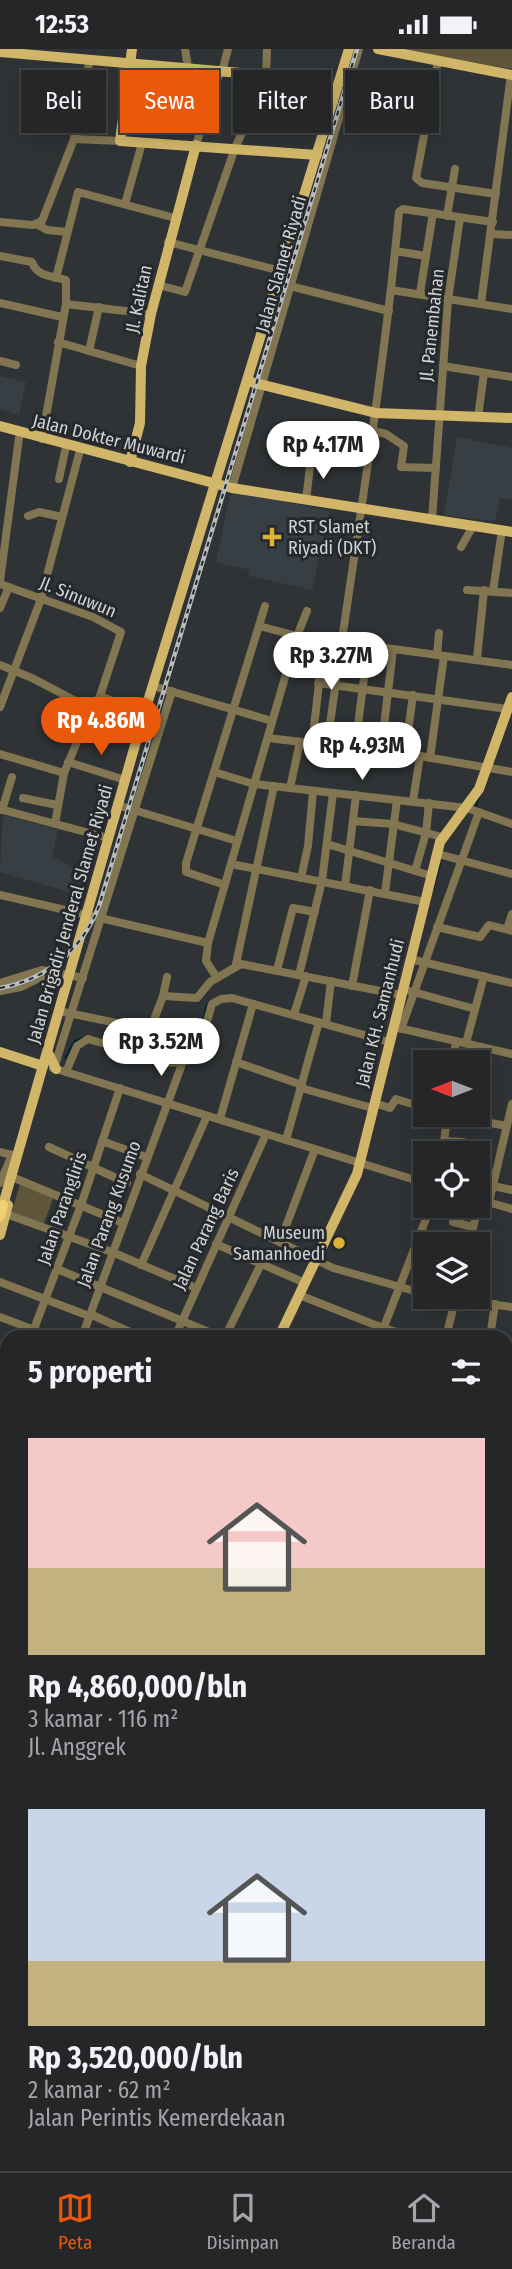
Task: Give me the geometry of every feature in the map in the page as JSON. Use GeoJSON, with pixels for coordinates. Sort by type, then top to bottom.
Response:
{"type":"FeatureCollection","features":[{"type":"Feature","properties":{"kind":"main road"},"geometry":{"type":"LineString","coordinates":[[132,49],[120,141],[317,155]]}},
{"type":"Feature","properties":{"kind":"main road","name":"Jalan Brigadir Jenderal Slamet Riyadi"},"geometry":{"type":"LineString","coordinates":[[50,1071],[47,1052],[117,805],[213,484],[349,49]]}},
{"type":"Feature","properties":{"kind":"main road"},"geometry":{"type":"LineString","coordinates":[[378,49],[512,75]]}},
{"type":"Feature","properties":{"kind":"main road"},"geometry":{"type":"LineString","coordinates":[[0,52],[233,72]]}},
{"type":"Feature","properties":{"kind":"main road","name":"Jl. Kalitan"},"geometry":{"type":"LineString","coordinates":[[130,462],[140,417],[141,366],[151,314],[196,145]]}},
{"type":"Feature","properties":{"kind":"main road"},"geometry":{"type":"LineString","coordinates":[[247,381],[376,413],[512,418]]}},
{"type":"Feature","properties":{"kind":"main road","name":"Jalan Dokter Muwardi"},"geometry":{"type":"LineString","coordinates":[[0,426],[213,484]]}},
{"type":"Feature","properties":{"kind":"main road","name":"Jalan Dokter Muwardi"},"geometry":{"type":"LineString","coordinates":[[0,432],[196,484],[213,484]]}},
{"type":"Feature","properties":{"kind":"main road"},"geometry":{"type":"LineString","coordinates":[[213,484],[507,531]]}},
{"type":"Feature","properties":{"kind":"main road","name":"Jalan KH. Samanhudi"},"geometry":{"type":"LineString","coordinates":[[282,1330],[355,1181],[389,1042],[397,1028],[401,992],[416,960],[425,902],[442,837],[473,810],[512,697]]}},
{"type":"Feature","properties":{"kind":"main road"},"geometry":{"type":"LineString","coordinates":[[0,1052],[50,1071]]}},
{"type":"Feature","properties":{"kind":"main road"},"geometry":{"type":"LineString","coordinates":[[26,1061],[40,1058],[47,1052]]}},
{"type":"Feature","properties":{"kind":"main road"},"geometry":{"type":"LineString","coordinates":[[26,1061],[34,1067],[50,1071]]}},
{"type":"Feature","properties":{"kind":"main road"},"geometry":{"type":"LineString","coordinates":[[0,1235],[12,1155],[50,1071]]}},
{"type":"Feature","properties":{"kind":"main road"},"geometry":{"type":"LineString","coordinates":[[2,1208],[17,1179],[50,1071]]}},
{"type":"Feature","properties":{"kind":"street"},"geometry":{"type":"LineString","coordinates":[[185,49],[188,68]]}},
{"type":"Feature","properties":{"kind":"street"},"geometry":{"type":"LineString","coordinates":[[196,145],[228,49]]}},
{"type":"Feature","properties":{"kind":"street"},"geometry":{"type":"LineString","coordinates":[[267,49],[267,70]]}},
{"type":"Feature","properties":{"kind":"street","name":"Jalan Slamet Riyadi"},"geometry":{"type":"LineString","coordinates":[[232,488],[264,385],[359,49]]}},
{"type":"Feature","properties":{"kind":"street"},"geometry":{"type":"LineString","coordinates":[[38,225],[46,214],[74,139],[90,59]]}},
{"type":"Feature","properties":{"kind":"street"},"geometry":{"type":"LineString","coordinates":[[438,61],[417,180],[496,194]]}},
{"type":"Feature","properties":{"kind":"street"},"geometry":{"type":"LineString","coordinates":[[481,304],[512,75]]}},
{"type":"Feature","properties":{"kind":"street"},"geometry":{"type":"LineString","coordinates":[[158,285],[185,292],[242,133]]}},
{"type":"Feature","properties":{"kind":"street"},"geometry":{"type":"LineString","coordinates":[[74,139],[120,141]]}},
{"type":"Feature","properties":{"kind":"street"},"geometry":{"type":"LineString","coordinates":[[125,204],[142,143]]}},
{"type":"Feature","properties":{"kind":"street"},"geometry":{"type":"LineString","coordinates":[[447,216],[454,169]]}},
{"type":"Feature","properties":{"kind":"street"},"geometry":{"type":"LineString","coordinates":[[57,278],[66,232],[78,192],[175,218]]}},
{"type":"Feature","properties":{"kind":"street"},"geometry":{"type":"LineString","coordinates":[[327,746],[359,509],[376,413],[400,209],[493,222]]}},
{"type":"Feature","properties":{"kind":"street"},"geometry":{"type":"LineString","coordinates":[[420,293],[433,213]]}},
{"type":"Feature","properties":{"kind":"street","name":"Jl. Panembahan"},"geometry":{"type":"LineString","coordinates":[[432,520],[448,300],[460,218]]}},
{"type":"Feature","properties":{"kind":"street"},"geometry":{"type":"LineString","coordinates":[[0,223],[38,225],[47,230],[66,232]]}},
{"type":"Feature","properties":{"kind":"street"},"geometry":{"type":"LineString","coordinates":[[492,234],[512,235]]}},
{"type":"Feature","properties":{"kind":"street"},"geometry":{"type":"LineString","coordinates":[[168,242],[201,248],[281,271]]}},
{"type":"Feature","properties":{"kind":"street"},"geometry":{"type":"LineString","coordinates":[[395,251],[426,256]]}},
{"type":"Feature","properties":{"kind":"street"},"geometry":{"type":"LineString","coordinates":[[0,256],[32,262],[34,268],[43,275],[68,282],[42,439]]}},
{"type":"Feature","properties":{"kind":"street"},"geometry":{"type":"LineString","coordinates":[[278,283],[388,311]]}},
{"type":"Feature","properties":{"kind":"street"},"geometry":{"type":"LineString","coordinates":[[391,290],[512,309]]}},
{"type":"Feature","properties":{"kind":"street"},"geometry":{"type":"LineString","coordinates":[[0,303],[62,317]]}},
{"type":"Feature","properties":{"kind":"street"},"geometry":{"type":"LineString","coordinates":[[66,304],[151,314]]}},
{"type":"Feature","properties":{"kind":"street"},"geometry":{"type":"LineString","coordinates":[[89,351],[99,307]]}},
{"type":"Feature","properties":{"kind":"street"},"geometry":{"type":"LineString","coordinates":[[58,342],[141,366]]}},
{"type":"Feature","properties":{"kind":"street"},"geometry":{"type":"LineString","coordinates":[[0,361],[16,365]]}},
{"type":"Feature","properties":{"kind":"street"},"geometry":{"type":"LineString","coordinates":[[443,366],[512,377]]}},
{"type":"Feature","properties":{"kind":"street"},"geometry":{"type":"LineString","coordinates":[[478,417],[484,373]]}},
{"type":"Feature","properties":{"kind":"street"},"geometry":{"type":"LineString","coordinates":[[373,431],[386,434],[404,446],[401,467],[436,468]]}},
{"type":"Feature","properties":{"kind":"street"},"geometry":{"type":"LineString","coordinates":[[0,608],[19,438]]}},
{"type":"Feature","properties":{"kind":"street"},"geometry":{"type":"LineString","coordinates":[[60,479],[65,451]]}},
{"type":"Feature","properties":{"kind":"street"},"geometry":{"type":"LineString","coordinates":[[0,707],[41,598],[79,454]]}},
{"type":"Feature","properties":{"kind":"street"},"geometry":{"type":"LineString","coordinates":[[306,500],[311,458]]}},
{"type":"Feature","properties":{"kind":"street"},"geometry":{"type":"LineString","coordinates":[[28,516],[38,512],[62,517]]}},
{"type":"Feature","properties":{"kind":"street"},"geometry":{"type":"LineString","coordinates":[[461,547],[473,526]]}},
{"type":"Feature","properties":{"kind":"street"},"geometry":{"type":"LineString","coordinates":[[477,659],[489,591],[507,531]]}},
{"type":"Feature","properties":{"kind":"street","name":"Jl. Sinuwun"},"geometry":{"type":"LineString","coordinates":[[3,584],[93,617],[121,632],[100,695]]}},
{"type":"Feature","properties":{"kind":"street"},"geometry":{"type":"LineString","coordinates":[[467,590],[512,593]]}},
{"type":"Feature","properties":{"kind":"street"},"geometry":{"type":"LineString","coordinates":[[225,885],[186,872],[186,863],[265,606]]}},
{"type":"Feature","properties":{"kind":"street"},"geometry":{"type":"LineString","coordinates":[[216,978],[206,961],[208,943],[297,636],[307,611]]}},
{"type":"Feature","properties":{"kind":"street"},"geometry":{"type":"LineString","coordinates":[[260,626],[297,636],[341,643],[512,665]]}},
{"type":"Feature","properties":{"kind":"street"},"geometry":{"type":"LineString","coordinates":[[430,758],[439,699],[439,633]]}},
{"type":"Feature","properties":{"kind":"street"},"geometry":{"type":"LineString","coordinates":[[312,744],[324,640]]}},
{"type":"Feature","properties":{"kind":"street"},"geometry":{"type":"LineString","coordinates":[[355,749],[368,646]]}},
{"type":"Feature","properties":{"kind":"street"},"geometry":{"type":"LineString","coordinates":[[381,752],[393,649]]}},
{"type":"Feature","properties":{"kind":"street"},"geometry":{"type":"LineString","coordinates":[[0,665],[91,709]]}},
{"type":"Feature","properties":{"kind":"street"},"geometry":{"type":"LineString","coordinates":[[318,683],[507,709]]}},
{"type":"Feature","properties":{"kind":"street"},"geometry":{"type":"LineString","coordinates":[[153,686],[272,720]]}},
{"type":"Feature","properties":{"kind":"street"},"geometry":{"type":"LineString","coordinates":[[50,1071],[103,917],[172,691]]}},
{"type":"Feature","properties":{"kind":"street"},"geometry":{"type":"LineString","coordinates":[[55,824],[64,773],[91,709],[100,695],[144,713]]}},
{"type":"Feature","properties":{"kind":"street"},"geometry":{"type":"LineString","coordinates":[[405,754],[413,695]]}},
{"type":"Feature","properties":{"kind":"street"},"geometry":{"type":"LineString","coordinates":[[268,738],[405,754],[512,772]]}},
{"type":"Feature","properties":{"kind":"street"},"geometry":{"type":"LineString","coordinates":[[290,788],[300,742]]}},
{"type":"Feature","properties":{"kind":"street"},"geometry":{"type":"LineString","coordinates":[[0,754],[64,773]]}},
{"type":"Feature","properties":{"kind":"street"},"geometry":{"type":"LineString","coordinates":[[413,801],[419,756]]}},
{"type":"Feature","properties":{"kind":"street"},"geometry":{"type":"LineString","coordinates":[[68,762],[125,780]]}},
{"type":"Feature","properties":{"kind":"street"},"geometry":{"type":"LineString","coordinates":[[214,772],[254,784],[473,810],[512,824]]}},
{"type":"Feature","properties":{"kind":"street"},"geometry":{"type":"LineString","coordinates":[[12,777],[1,809],[108,838]]}},
{"type":"Feature","properties":{"kind":"street"},"geometry":{"type":"LineString","coordinates":[[199,996],[216,978],[236,964],[274,786]]}},
{"type":"Feature","properties":{"kind":"street"},"geometry":{"type":"LineString","coordinates":[[301,878],[308,846],[313,791]]}},
{"type":"Feature","properties":{"kind":"street"},"geometry":{"type":"LineString","coordinates":[[295,1013],[322,881],[333,793]]}},
{"type":"Feature","properties":{"kind":"street"},"geometry":{"type":"LineString","coordinates":[[345,886],[352,852],[356,796]]}},
{"type":"Feature","properties":{"kind":"street"},"geometry":{"type":"LineString","coordinates":[[23,798],[57,805]]}},
{"type":"Feature","properties":{"kind":"street"},"geometry":{"type":"LineString","coordinates":[[385,893],[396,826],[397,800]]}},
{"type":"Feature","properties":{"kind":"street"},"geometry":{"type":"LineString","coordinates":[[415,871],[426,833],[429,803]]}},
{"type":"Feature","properties":{"kind":"street"},"geometry":{"type":"LineString","coordinates":[[117,805],[237,841]]}},
{"type":"Feature","properties":{"kind":"street"},"geometry":{"type":"LineString","coordinates":[[473,810],[462,861],[437,927],[416,960],[413,992],[397,1028],[512,1054]]}},
{"type":"Feature","properties":{"kind":"street"},"geometry":{"type":"LineString","coordinates":[[353,821],[396,826],[442,837]]}},
{"type":"Feature","properties":{"kind":"street"},"geometry":{"type":"LineString","coordinates":[[327,844],[432,876]]}},
{"type":"Feature","properties":{"kind":"street"},"geometry":{"type":"LineString","coordinates":[[438,854],[512,874]]}},
{"type":"Feature","properties":{"kind":"street"},"geometry":{"type":"LineString","coordinates":[[231,864],[425,902]]}},
{"type":"Feature","properties":{"kind":"street"},"geometry":{"type":"LineString","coordinates":[[352,985],[370,890]]}},
{"type":"Feature","properties":{"kind":"street"},"geometry":{"type":"LineString","coordinates":[[0,895],[208,943]]}},
{"type":"Feature","properties":{"kind":"street"},"geometry":{"type":"LineString","coordinates":[[277,970],[292,908],[315,912]]}},
{"type":"Feature","properties":{"kind":"street"},"geometry":{"type":"LineString","coordinates":[[437,927],[480,937],[489,925],[510,930],[512,914]]}},
{"type":"Feature","properties":{"kind":"street"},"geometry":{"type":"LineString","coordinates":[[416,960],[512,983]]}},
{"type":"Feature","properties":{"kind":"street"},"geometry":{"type":"LineString","coordinates":[[236,964],[352,985],[413,992],[475,1009]]}},
{"type":"Feature","properties":{"kind":"street"},"geometry":{"type":"LineString","coordinates":[[0,983],[41,970],[83,978]]}},
{"type":"Feature","properties":{"kind":"street"},"geometry":{"type":"LineString","coordinates":[[0,991],[21,987],[54,971]]}},
{"type":"Feature","properties":{"kind":"street"},"geometry":{"type":"LineString","coordinates":[[466,1043],[484,976]]}},
{"type":"Feature","properties":{"kind":"street"},"geometry":{"type":"LineString","coordinates":[[60,1011],[150,1030],[167,977]]}},
{"type":"Feature","properties":{"kind":"street"},"geometry":{"type":"LineString","coordinates":[[286,1140],[324,1022],[331,981]]}},
{"type":"Feature","properties":{"kind":"street"},"geometry":{"type":"LineString","coordinates":[[163,996],[199,996],[212,1001],[228,998],[295,1013],[389,1042]]}},
{"type":"Feature","properties":{"kind":"street","name":"Jalan Parang Kusumo"},"geometry":{"type":"LineString","coordinates":[[84,1330],[182,1064],[191,1060],[199,1049],[212,1001]]}},
{"type":"Feature","properties":{"kind":"street"},"geometry":{"type":"LineString","coordinates":[[220,1119],[242,1050],[253,1004]]}},
{"type":"Feature","properties":{"kind":"street"},"geometry":{"type":"LineString","coordinates":[[50,1071],[88,1039],[182,1064]]}},
{"type":"Feature","properties":{"kind":"street"},"geometry":{"type":"LineString","coordinates":[[455,1050],[456,1041]]}},
{"type":"Feature","properties":{"kind":"street"},"geometry":{"type":"LineString","coordinates":[[236,1062],[301,1087],[373,1105],[390,1108],[396,1099],[413,1104]]}},
{"type":"Feature","properties":{"kind":"street"},"geometry":{"type":"LineString","coordinates":[[50,1071],[120,1088],[413,1179]]}},
{"type":"Feature","properties":{"kind":"street","name":"Jalan Parangliris"},"geometry":{"type":"LineString","coordinates":[[33,1330],[81,1205],[120,1088]]}},
{"type":"Feature","properties":{"kind":"street"},"geometry":{"type":"LineString","coordinates":[[490,1190],[508,1136],[507,1126],[512,1104]]}},
{"type":"Feature","properties":{"kind":"street"},"geometry":{"type":"LineString","coordinates":[[141,1265],[207,1116]]}},
{"type":"Feature","properties":{"kind":"street"},"geometry":{"type":"LineString","coordinates":[[490,1123],[507,1126]]}},
{"type":"Feature","properties":{"kind":"street"},"geometry":{"type":"LineString","coordinates":[[445,1141],[447,1127]]}},
{"type":"Feature","properties":{"kind":"street","name":"Jalan Parang Baris"},"geometry":{"type":"LineString","coordinates":[[178,1330],[266,1134]]}},
{"type":"Feature","properties":{"kind":"street"},"geometry":{"type":"LineString","coordinates":[[102,1141],[146,1157]]}},
{"type":"Feature","properties":{"kind":"street"},"geometry":{"type":"LineString","coordinates":[[49,1147],[127,1183]]}},
{"type":"Feature","properties":{"kind":"street"},"geometry":{"type":"LineString","coordinates":[[280,1242],[315,1149]]}},
{"type":"Feature","properties":{"kind":"street"},"geometry":{"type":"LineString","coordinates":[[0,1151],[12,1155],[0,1183]]}},
{"type":"Feature","properties":{"kind":"street"},"geometry":{"type":"LineString","coordinates":[[140,1174],[317,1260],[348,1273],[413,1290]]}},
{"type":"Feature","properties":{"kind":"street"},"geometry":{"type":"LineString","coordinates":[[17,1179],[123,1223]]}},
{"type":"Feature","properties":{"kind":"street"},"geometry":{"type":"LineString","coordinates":[[493,1186],[512,1190]]}},
{"type":"Feature","properties":{"kind":"street"},"geometry":{"type":"LineString","coordinates":[[490,1202],[512,1209]]}},
{"type":"Feature","properties":{"kind":"street"},"geometry":{"type":"LineString","coordinates":[[2,1208],[196,1288]]}},
{"type":"Feature","properties":{"kind":"street"},"geometry":{"type":"LineString","coordinates":[[383,1330],[426,1218]]}},
{"type":"Feature","properties":{"kind":"street"},"geometry":{"type":"LineString","coordinates":[[472,1232],[476,1218]]}},
{"type":"Feature","properties":{"kind":"street"},"geometry":{"type":"LineString","coordinates":[[453,1222],[473,1227]]}},
{"type":"Feature","properties":{"kind":"street"},"geometry":{"type":"LineString","coordinates":[[216,1244],[305,1283]]}},
{"type":"Feature","properties":{"kind":"street"},"geometry":{"type":"LineString","coordinates":[[227,1330],[261,1264]]}},
{"type":"Feature","properties":{"kind":"street"},"geometry":{"type":"LineString","coordinates":[[57,1269],[205,1330]]}},
{"type":"Feature","properties":{"kind":"street"},"geometry":{"type":"LineString","coordinates":[[0,1282],[125,1330]]}},
{"type":"Feature","properties":{"kind":"street"},"geometry":{"type":"LineString","coordinates":[[299,1295],[375,1330]]}},
{"type":"Feature","properties":{"kind":"street"},"geometry":{"type":"LineString","coordinates":[[490,1303],[512,1307]]}},
{"type":"Feature","properties":{"kind":"street"},"geometry":{"type":"LineString","coordinates":[[491,1330],[495,1304]]}},
{"type":"Feature","properties":{"kind":"street"},"geometry":{"type":"LineString","coordinates":[[448,1330],[453,1309]]}},
{"type":"Feature","properties":{"kind":"street"},"geometry":{"type":"LineString","coordinates":[[0,1317],[26,1330]]}},
{"type":"Feature","properties":{"kind":"shaded area"},"geometry":{"type":"Polygon","coordinates":[[[398,49],[512,49],[512,69],[398,49]]]}},
{"type":"Feature","properties":{"kind":"shaded area"},"geometry":{"type":"Polygon","coordinates":[[[0,376],[26,382],[19,415],[0,409],[0,376]]]}},
{"type":"Feature","properties":{"kind":"shaded area"},"geometry":{"type":"Polygon","coordinates":[[[457,437],[512,448],[512,500],[500,498],[495,521],[444,515],[457,437]]]}},
{"type":"Feature","properties":{"kind":"shaded area","name":"RST Slamet Riyadi (DKT)"},"geometry":{"type":"Polygon","coordinates":[[[231,490],[329,511],[312,590],[249,576],[250,570],[216,562],[231,490]]]}},
{"type":"Feature","properties":{"kind":"shaded area"},"geometry":{"type":"Polygon","coordinates":[[[3,815],[58,830],[52,856],[89,875],[83,896],[0,872],[3,815]]]}},
{"type":"Feature","properties":{"kind":"shaded area"},"geometry":{"type":"Polygon","coordinates":[[[20,1185],[54,1196],[43,1226],[11,1214],[20,1185]]]}},
{"type":"Feature","properties":{"kind":"waterway"},"geometry":{"type":"LineString","coordinates":[[476,806],[480,795]]}},
{"type":"Feature","properties":{"kind":"waterway"},"geometry":{"type":"LineString","coordinates":[[433,890],[440,864]]}},
{"type":"Feature","properties":{"kind":"waterway"},"geometry":{"type":"LineString","coordinates":[[196,1046],[207,1005]]}},
{"type":"Feature","properties":{"kind":"waterway"},"geometry":{"type":"LineString","coordinates":[[65,1058],[75,1041],[86,1037]]}},
{"type":"Feature","properties":{"kind":"railway"},"geometry":{"type":"LineString","coordinates":[[0,988],[32,978],[60,960],[83,936],[99,906],[357,49]]}},
{"type":"Feature","properties":{"kind":"place","name":"RST Slamet Riyadi (DKT)"},"geometry":{"type":"Point","coordinates":[272,537]}},
{"type":"Feature","properties":{"kind":"place","name":"Museum Samanhoedi"},"geometry":{"type":"Point","coordinates":[339,1243]}}]}
